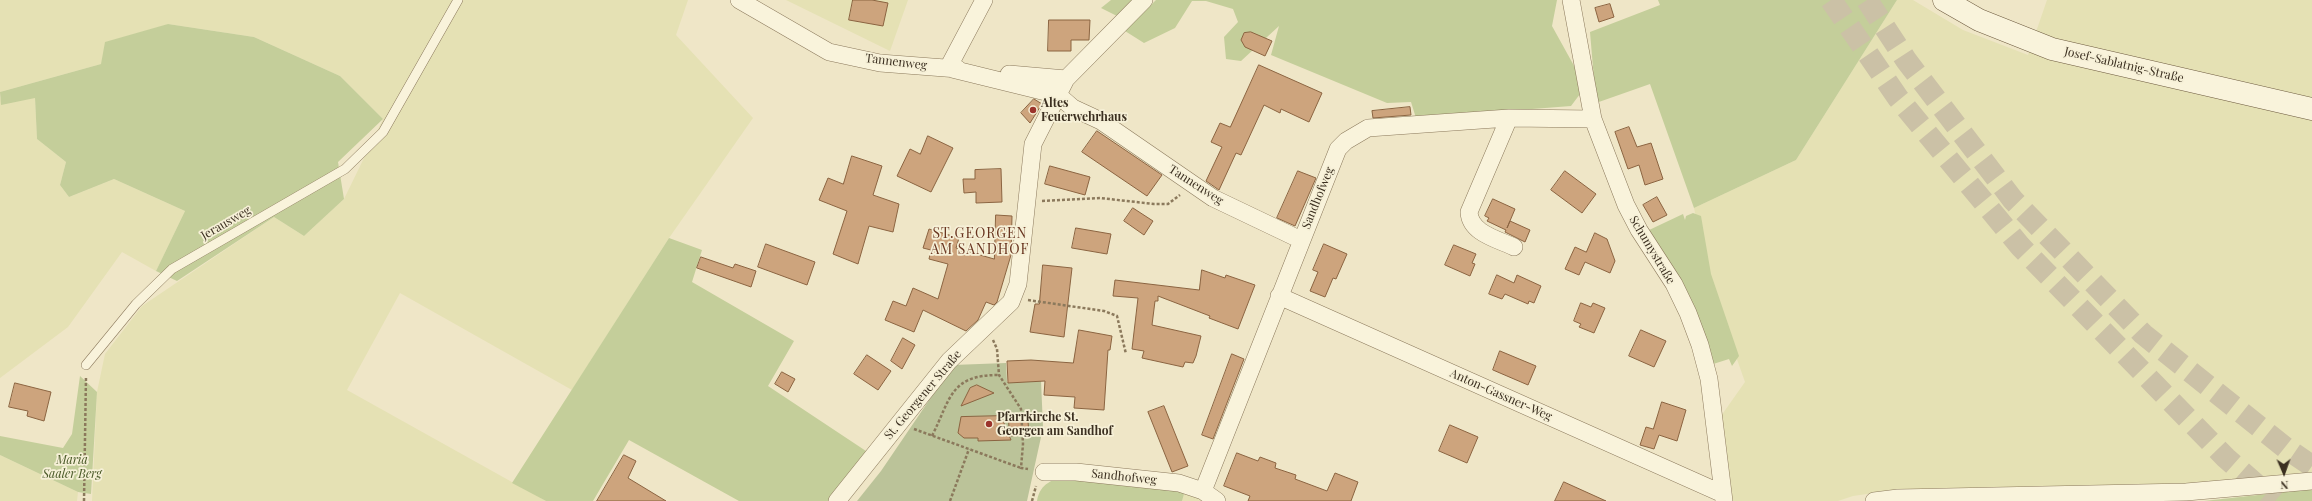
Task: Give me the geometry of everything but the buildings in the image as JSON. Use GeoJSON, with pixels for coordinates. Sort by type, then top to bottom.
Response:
{"type":"FeatureCollection","features":[{"type":"Feature","properties":{"kind":"main road","name":"Josef-Sablatnig-Straße"},"geometry":{"type":"LineString","coordinates":[[1944,0],[1979,20],[2052,49],[2312,108]]}},
{"type":"Feature","properties":{"kind":"street","name":"Tannenweg"},"geometry":{"type":"LineString","coordinates":[[739,0],[829,52],[880,63],[1066,79]]}},
{"type":"Feature","properties":{"kind":"street"},"geometry":{"type":"LineString","coordinates":[[984,0],[948,68],[1058,95]]}},
{"type":"Feature","properties":{"kind":"street","name":"St. Georgener Straße"},"geometry":{"type":"LineString","coordinates":[[837,501],[949,361],[1013,298],[1018,284],[1033,144],[1066,79],[1144,0]]}},
{"type":"Feature","properties":{"kind":"street","name":"Schumystraße"},"geometry":{"type":"LineString","coordinates":[[1571,0],[1593,119],[1626,205],[1639,230],[1674,284],[1688,313],[1700,345],[1709,380],[1723,498]]}},
{"type":"Feature","properties":{"kind":"street","name":"Tannenweg"},"geometry":{"type":"LineString","coordinates":[[1058,95],[1073,108],[1101,121],[1213,198],[1301,240]]}},
{"type":"Feature","properties":{"kind":"street"},"geometry":{"type":"LineString","coordinates":[[1509,118],[1469,212],[1474,227],[1514,247]]}},
{"type":"Feature","properties":{"kind":"street","name":"Sandhofweg"},"geometry":{"type":"LineString","coordinates":[[1044,472],[1076,472],[1179,482],[1210,496],[1279,296],[1338,149],[1346,141],[1368,128],[1509,118],[1593,119]]}},
{"type":"Feature","properties":{"kind":"street","name":"Anton-Gassner-Weg"},"geometry":{"type":"LineString","coordinates":[[1279,296],[1723,498]]}},
{"type":"Feature","properties":{"kind":"street"},"geometry":{"type":"LineString","coordinates":[[1874,501],[1898,498],[2186,492],[2312,481]]}},
{"type":"Feature","properties":{"kind":"lane","name":"Jerausweg"},"geometry":{"type":"LineString","coordinates":[[86,365],[136,304],[172,268],[345,168],[384,132],[458,0]]}},
{"type":"Feature","properties":{"kind":"path"},"geometry":{"type":"LineString","coordinates":[[1027,201],[1100,198],[1154,204],[1168,204],[1177,196],[1196,187]]}},
{"type":"Feature","properties":{"kind":"path"},"geometry":{"type":"LineString","coordinates":[[1013,298],[1104,311],[1117,316],[1126,354]]}},
{"type":"Feature","properties":{"kind":"path"},"geometry":{"type":"LineString","coordinates":[[986,325],[997,349],[999,375],[1021,409],[1023,444],[1020,468]]}},
{"type":"Feature","properties":{"kind":"path"},"geometry":{"type":"LineString","coordinates":[[84,501],[86,365]]}},
{"type":"Feature","properties":{"kind":"path"},"geometry":{"type":"LineString","coordinates":[[932,436],[957,387],[968,379],[982,375],[999,375]]}},
{"type":"Feature","properties":{"kind":"path"},"geometry":{"type":"LineString","coordinates":[[914,428],[1020,468],[1044,472]]}},
{"type":"Feature","properties":{"kind":"path"},"geometry":{"type":"LineString","coordinates":[[950,501],[969,449]]}},
{"type":"Feature","properties":{"kind":"shaded area"},"geometry":{"type":"Polygon","coordinates":[[[0,0],[688,0],[676,35],[753,118],[669,238],[572,390],[400,293],[347,390],[546,501],[92,501],[97,392],[105,354],[142,306],[274,217],[304,236],[344,199],[383,119],[340,76],[254,37],[168,24],[101,64],[0,92],[0,0]]]}},
{"type":"Feature","properties":{"kind":"shaded area"},"geometry":{"type":"Polygon","coordinates":[[[786,0],[908,0],[890,51],[786,0]]]}},
{"type":"Feature","properties":{"kind":"shaded area"},"geometry":{"type":"Polygon","coordinates":[[[1897,0],[1913,0],[1963,30],[2028,55],[2047,0],[2312,0],[2312,472],[2185,485],[1888,491],[1853,496],[1838,501],[1731,501],[1721,416],[1745,382],[1709,280],[1694,208],[1796,160],[1897,0]]]}},
{"type":"Feature","properties":{"kind":"shaded area"},"geometry":{"type":"Polygon","coordinates":[[[0,97],[2,104],[35,97],[37,139],[66,162],[60,185],[69,197],[114,179],[185,211],[156,271],[122,252],[68,327],[0,378],[0,97]]]}},
{"type":"Feature","properties":{"kind":"shaded area"},"geometry":{"type":"Polygon","coordinates":[[[0,455],[78,492],[77,501],[0,501],[0,455]]]}},
{"type":"Feature","properties":{"kind":"shaded area"},"geometry":{"type":"Polygon","coordinates":[[[1185,491],[1205,501],[1182,501],[1185,491]]]}},
{"type":"Feature","properties":{"kind":"green space"},"geometry":{"type":"Polygon","coordinates":[[[1111,0],[1133,0],[1117,16],[1101,8],[1111,0]]]}},
{"type":"Feature","properties":{"kind":"green space"},"geometry":{"type":"Polygon","coordinates":[[[1156,0],[1557,0],[1552,26],[1578,73],[1580,94],[1571,106],[1416,118],[1411,102],[1387,103],[1271,55],[1279,26],[1241,61],[1226,59],[1224,37],[1238,22],[1233,9],[1206,1],[1192,1],[1175,28],[1144,43],[1125,31],[1156,0]]]}},
{"type":"Feature","properties":{"kind":"green space"},"geometry":{"type":"Polygon","coordinates":[[[1658,0],[1897,0],[1796,160],[1694,208],[1650,84],[1596,103],[1590,32],[1660,5],[1658,0]]]}},
{"type":"Feature","properties":{"kind":"green space"},"geometry":{"type":"Polygon","coordinates":[[[168,24],[254,37],[340,76],[383,119],[338,162],[344,199],[304,236],[274,217],[177,281],[156,271],[185,211],[114,179],[69,197],[60,185],[66,162],[37,139],[35,98],[1,105],[0,92],[101,64],[105,42],[168,24]]]}},
{"type":"Feature","properties":{"kind":"green space"},"geometry":{"type":"Polygon","coordinates":[[[1693,213],[1701,216],[1711,274],[1739,356],[1732,366],[1729,359],[1710,365],[1647,231],[1683,214],[1685,220],[1686,216],[1693,213]]]}},
{"type":"Feature","properties":{"kind":"green space"},"geometry":{"type":"Polygon","coordinates":[[[669,238],[702,250],[692,282],[794,341],[768,386],[869,453],[829,501],[739,501],[629,440],[593,501],[546,501],[512,483],[669,238]]]}},
{"type":"Feature","properties":{"kind":"green space"},"geometry":{"type":"Polygon","coordinates":[[[1006,363],[1007,382],[1041,380],[1043,428],[1027,501],[857,501],[881,471],[953,365],[1006,363]]]}},
{"type":"Feature","properties":{"kind":"green space","name":"Maria Saaler Berg"},"geometry":{"type":"Polygon","coordinates":[[[80,376],[97,392],[91,494],[78,492],[0,455],[0,436],[63,448],[72,434],[80,376]]]}},
{"type":"Feature","properties":{"kind":"green space"},"geometry":{"type":"Polygon","coordinates":[[[1069,476],[1185,491],[1182,501],[1037,501],[1044,486],[1053,480],[1069,476]]]}},
{"type":"Feature","properties":{"kind":"green space"},"geometry":{"type":"Polygon","coordinates":[[[2312,489],[2312,501],[2204,501],[2312,489]]]}},
{"type":"Feature","properties":{"kind":"tunnel"},"geometry":{"type":"LineString","coordinates":[[1831,0],[1898,98],[2020,246],[2226,458],[2275,501]]}},
{"type":"Feature","properties":{"kind":"tunnel"},"geometry":{"type":"LineString","coordinates":[[1867,0],[1906,60],[2013,200],[2143,334],[2287,449],[2312,466]]}},
{"type":"Feature","properties":{"kind":"place","name":"Altes Feuerwehrhaus"},"geometry":{"type":"Point","coordinates":[1033,110]}},
{"type":"Feature","properties":{"kind":"place","name":"Pfarrkirche St. Georgen am Sandhof"},"geometry":{"type":"Point","coordinates":[989,424]}},
{"type":"Feature","properties":{"kind":"district","name":"ST.GEORGEN AM SANDHOF"},"geometry":{"type":"Point","coordinates":[980,242]}}]}
